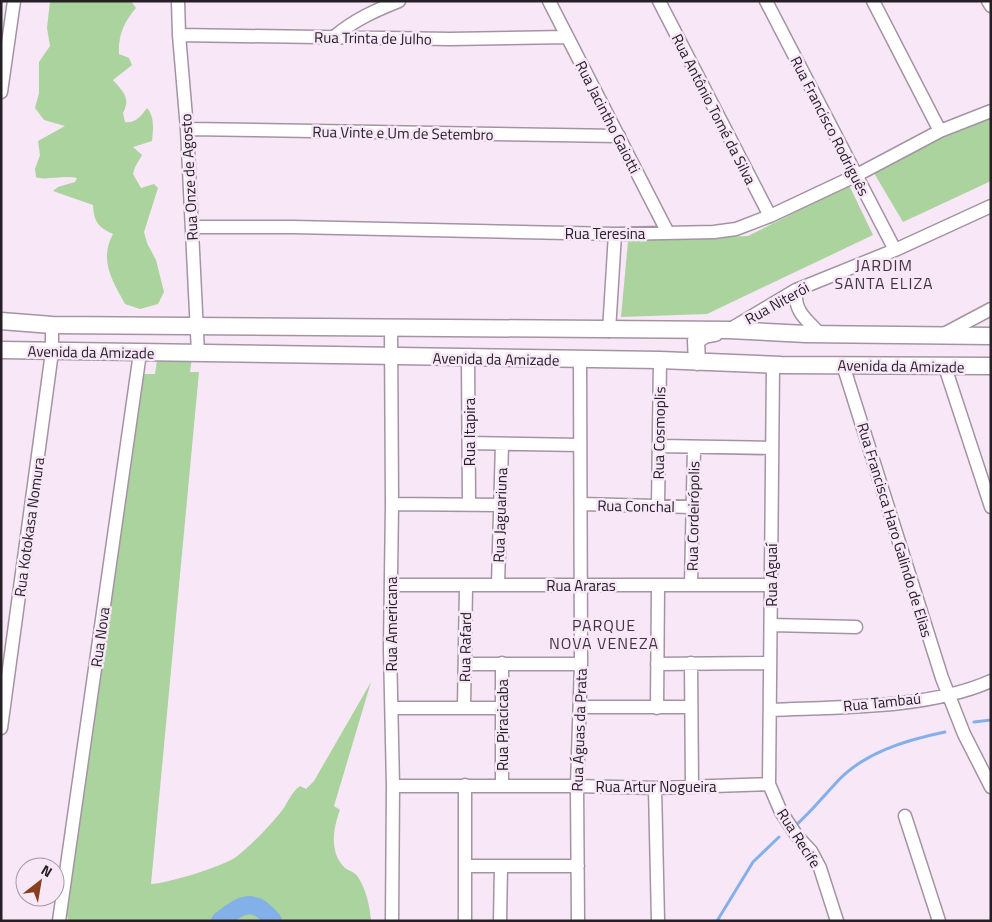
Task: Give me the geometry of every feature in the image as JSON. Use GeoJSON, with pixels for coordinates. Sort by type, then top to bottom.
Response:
{"type":"FeatureCollection","features":[{"type":"Feature","properties":{"kind":"main road","name":"Avenida da Amizade"},"geometry":{"type":"LineString","coordinates":[[1,321],[52,325],[197,325],[608,331],[729,330],[820,334],[991,336]]}},
{"type":"Feature","properties":{"kind":"main road"},"geometry":{"type":"LineString","coordinates":[[697,362],[696,341],[699,338],[704,335],[729,330]]}},
{"type":"Feature","properties":{"kind":"main road","name":"Avenida da Amizade"},"geometry":{"type":"LineString","coordinates":[[1,350],[468,359],[660,360],[773,365],[991,366]]}},
{"type":"Feature","properties":{"kind":"street"},"geometry":{"type":"LineString","coordinates":[[1,92],[6,31],[14,1]]}},
{"type":"Feature","properties":{"kind":"street","name":"Rua Onze de Agosto"},"geometry":{"type":"LineString","coordinates":[[178,1],[193,227],[198,353]]}},
{"type":"Feature","properties":{"kind":"street"},"geometry":{"type":"LineString","coordinates":[[334,37],[350,24],[369,13],[399,1]]}},
{"type":"Feature","properties":{"kind":"street","name":"Rua Jacintho Gaiotti"},"geometry":{"type":"LineString","coordinates":[[549,1],[668,232]]}},
{"type":"Feature","properties":{"kind":"street","name":"Rua Antônio Tomé da Silva"},"geometry":{"type":"LineString","coordinates":[[659,1],[770,216]]}},
{"type":"Feature","properties":{"kind":"street","name":"Rua Francisco Rodriguês"},"geometry":{"type":"LineString","coordinates":[[766,1],[894,250]]}},
{"type":"Feature","properties":{"kind":"street"},"geometry":{"type":"LineString","coordinates":[[873,1],[940,131]]}},
{"type":"Feature","properties":{"kind":"street"},"geometry":{"type":"LineString","coordinates":[[988,1],[991,6]]}},
{"type":"Feature","properties":{"kind":"street","name":"Rua Trinta de Julho"},"geometry":{"type":"LineString","coordinates":[[179,35],[567,37]]}},
{"type":"Feature","properties":{"kind":"street","name":"Rua Teresina"},"geometry":{"type":"LineString","coordinates":[[193,227],[293,227],[615,234],[714,232],[736,229],[770,216],[855,176],[940,131],[991,111]]}},
{"type":"Feature","properties":{"kind":"street","name":"Rua Vinte e Um de Setembro"},"geometry":{"type":"LineString","coordinates":[[187,129],[619,136]]}},
{"type":"Feature","properties":{"kind":"street","name":"Rua Niterói"},"geometry":{"type":"LineString","coordinates":[[729,330],[796,290],[894,250],[991,206]]}},
{"type":"Feature","properties":{"kind":"street"},"geometry":{"type":"LineString","coordinates":[[608,331],[615,234]]}},
{"type":"Feature","properties":{"kind":"street"},"geometry":{"type":"LineString","coordinates":[[796,290],[795,302],[799,311],[820,334]]}},
{"type":"Feature","properties":{"kind":"street"},"geometry":{"type":"LineString","coordinates":[[941,336],[991,309]]}},
{"type":"Feature","properties":{"kind":"street","name":"Rua Kotokasa Nomura"},"geometry":{"type":"LineString","coordinates":[[1,728],[52,352],[52,325]]}},
{"type":"Feature","properties":{"kind":"street","name":"Rua Americana"},"geometry":{"type":"LineString","coordinates":[[391,328],[392,586],[390,649],[393,786],[392,921]]}},
{"type":"Feature","properties":{"kind":"street","name":"Rua Nova"},"geometry":{"type":"LineString","coordinates":[[59,921],[140,352]]}},
{"type":"Feature","properties":{"kind":"street","name":"Rua Itapira"},"geometry":{"type":"LineString","coordinates":[[468,359],[469,505]]}},
{"type":"Feature","properties":{"kind":"street","name":"Rua Águas da Prata"},"geometry":{"type":"LineString","coordinates":[[578,921],[577,786],[581,664],[580,360]]}},
{"type":"Feature","properties":{"kind":"street","name":"Rua Cosmoplis"},"geometry":{"type":"LineString","coordinates":[[658,506],[660,360]]}},
{"type":"Feature","properties":{"kind":"street","name":"Rua Aguaí"},"geometry":{"type":"LineString","coordinates":[[769,784],[773,365]]}},
{"type":"Feature","properties":{"kind":"street","name":"Rua Francisca Haro Galindo de Elias"},"geometry":{"type":"LineString","coordinates":[[843,365],[942,678],[964,734],[991,787]]}},
{"type":"Feature","properties":{"kind":"street"},"geometry":{"type":"LineString","coordinates":[[945,367],[991,507]]}},
{"type":"Feature","properties":{"kind":"street"},"geometry":{"type":"LineString","coordinates":[[469,443],[580,445]]}},
{"type":"Feature","properties":{"kind":"street","name":"Rua Jaguariuna"},"geometry":{"type":"LineString","coordinates":[[498,585],[502,444]]}},
{"type":"Feature","properties":{"kind":"street"},"geometry":{"type":"LineString","coordinates":[[660,446],[771,448]]}},
{"type":"Feature","properties":{"kind":"street","name":"Rua Cordeirópolis"},"geometry":{"type":"LineString","coordinates":[[691,585],[694,448]]}},
{"type":"Feature","properties":{"kind":"street"},"geometry":{"type":"LineString","coordinates":[[392,504],[501,505]]}},
{"type":"Feature","properties":{"kind":"street","name":"Rua Conchal"},"geometry":{"type":"LineString","coordinates":[[581,504],[692,507]]}},
{"type":"Feature","properties":{"kind":"street","name":"Rua Araras"},"geometry":{"type":"LineString","coordinates":[[392,586],[770,585]]}},
{"type":"Feature","properties":{"kind":"street","name":"Rua Rafard"},"geometry":{"type":"LineString","coordinates":[[464,707],[466,586]]}},
{"type":"Feature","properties":{"kind":"street"},"geometry":{"type":"LineString","coordinates":[[657,708],[658,586]]}},
{"type":"Feature","properties":{"kind":"street"},"geometry":{"type":"LineString","coordinates":[[771,625],[856,627]]}},
{"type":"Feature","properties":{"kind":"street","name":"Rua Piracicaba"},"geometry":{"type":"LineString","coordinates":[[502,663],[500,708],[502,786]]}},
{"type":"Feature","properties":{"kind":"street"},"geometry":{"type":"LineString","coordinates":[[691,663],[692,786]]}},
{"type":"Feature","properties":{"kind":"street"},"geometry":{"type":"LineString","coordinates":[[657,664],[770,663]]}},
{"type":"Feature","properties":{"kind":"street"},"geometry":{"type":"LineString","coordinates":[[466,664],[581,664]]}},
{"type":"Feature","properties":{"kind":"street","name":"Rua Tambaú"},"geometry":{"type":"LineString","coordinates":[[771,710],[892,704],[949,694],[991,681]]}},
{"type":"Feature","properties":{"kind":"street"},"geometry":{"type":"LineString","coordinates":[[580,707],[691,707]]}},
{"type":"Feature","properties":{"kind":"street"},"geometry":{"type":"LineString","coordinates":[[392,708],[500,708]]}},
{"type":"Feature","properties":{"kind":"street","name":"Rua Artur Nogueira"},"geometry":{"type":"LineString","coordinates":[[393,786],[465,785],[655,788],[769,784]]}},
{"type":"Feature","properties":{"kind":"street","name":"Rua Recife"},"geometry":{"type":"LineString","coordinates":[[769,784],[781,812],[796,836],[811,851],[820,868],[837,921]]}},
{"type":"Feature","properties":{"kind":"street"},"geometry":{"type":"LineString","coordinates":[[465,785],[465,921]]}},
{"type":"Feature","properties":{"kind":"street"},"geometry":{"type":"LineString","coordinates":[[655,788],[658,921]]}},
{"type":"Feature","properties":{"kind":"street"},"geometry":{"type":"LineString","coordinates":[[905,816],[939,921]]}},
{"type":"Feature","properties":{"kind":"street"},"geometry":{"type":"LineString","coordinates":[[466,866],[578,866]]}},
{"type":"Feature","properties":{"kind":"street"},"geometry":{"type":"LineString","coordinates":[[500,867],[500,921]]}},
{"type":"Feature","properties":{"kind":"green space"},"geometry":{"type":"Polygon","coordinates":[[[50,1],[131,1],[136,8],[128,18],[123,29],[119,47],[119,54],[129,58],[132,65],[113,80],[125,95],[126,103],[123,113],[125,122],[135,121],[147,108],[152,119],[152,141],[133,147],[142,155],[133,174],[141,188],[154,184],[158,188],[144,232],[147,243],[156,260],[164,292],[158,304],[140,309],[125,304],[112,278],[107,261],[109,243],[113,234],[98,223],[94,216],[93,205],[53,191],[58,187],[75,182],[77,178],[36,177],[35,169],[40,155],[38,141],[65,126],[44,120],[35,108],[39,93],[39,62],[50,46],[47,28],[50,1]]]}},
{"type":"Feature","properties":{"kind":"green space"},"geometry":{"type":"Polygon","coordinates":[[[991,114],[991,181],[903,222],[871,168],[991,114]]]}},
{"type":"Feature","properties":{"kind":"green space"},"geometry":{"type":"Polygon","coordinates":[[[849,185],[873,235],[707,314],[621,317],[628,241],[748,236],[849,185]]]}},
{"type":"Feature","properties":{"kind":"green space"},"geometry":{"type":"Polygon","coordinates":[[[158,354],[192,357],[190,372],[199,372],[151,884],[181,878],[220,865],[230,861],[248,847],[283,810],[291,795],[300,786],[306,789],[314,781],[371,682],[334,806],[340,810],[334,832],[334,840],[336,855],[340,862],[345,868],[357,875],[361,882],[369,904],[371,921],[68,920],[65,906],[141,374],[155,374],[158,354]]]}},
{"type":"Feature","properties":{"kind":"waterway"},"geometry":{"type":"LineString","coordinates":[[974,722],[991,720]]}},
{"type":"Feature","properties":{"kind":"waterway"},"geometry":{"type":"LineString","coordinates":[[795,826],[846,773],[858,764],[886,749],[915,739],[945,732]]}},
{"type":"Feature","properties":{"kind":"waterway"},"geometry":{"type":"LineString","coordinates":[[717,921],[753,862],[779,837]]}},
{"type":"Feature","properties":{"kind":"waterway"},"geometry":{"type":"LineString","coordinates":[[220,921],[234,910],[247,905],[260,908],[273,921]]}},
{"type":"Feature","properties":{"kind":"district","name":"JARDIM SANTA ELIZA"},"geometry":{"type":"Point","coordinates":[884,274]}},
{"type":"Feature","properties":{"kind":"district","name":"PARQUE NOVA VENEZA"},"geometry":{"type":"Point","coordinates":[604,634]}}]}
